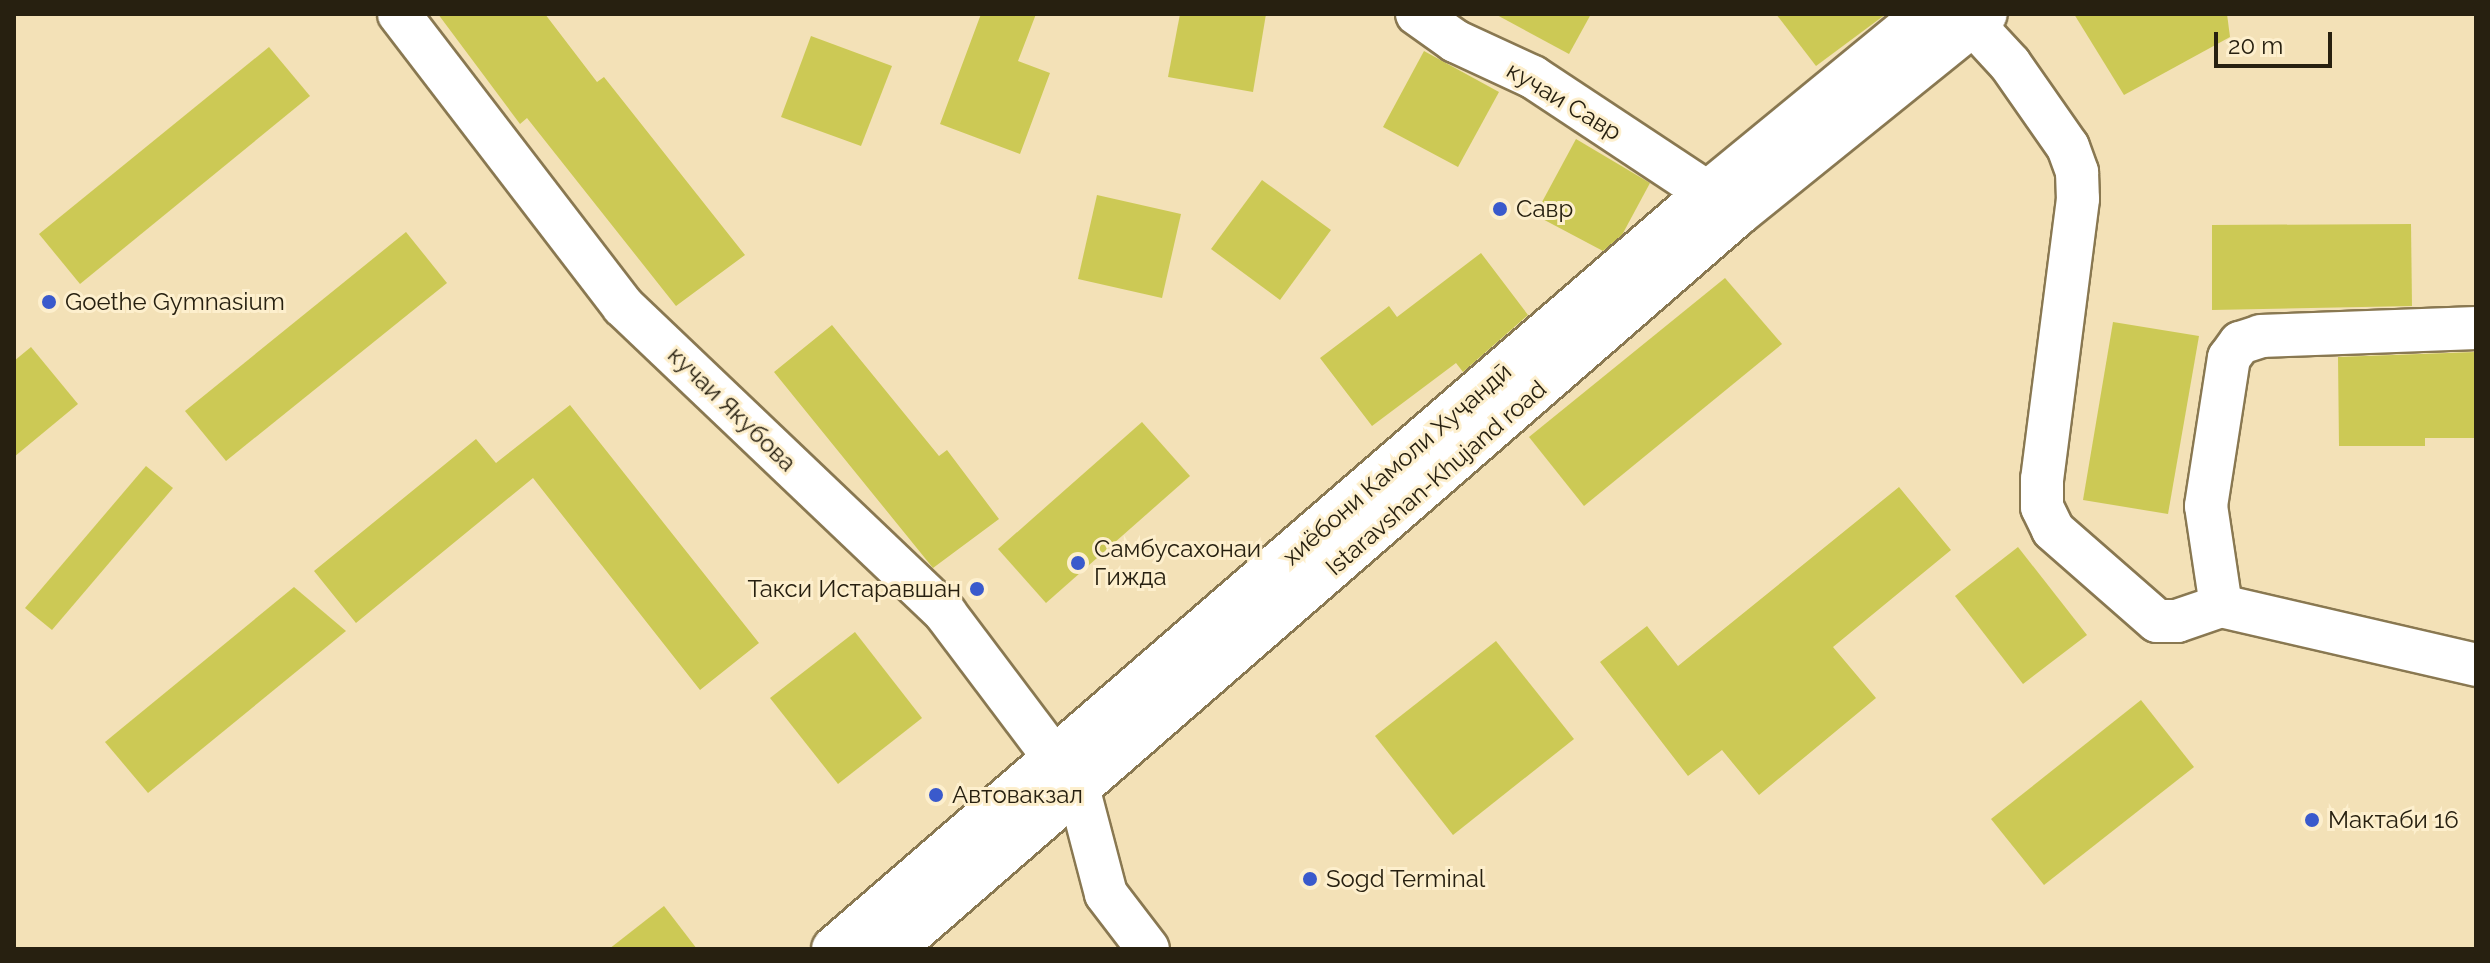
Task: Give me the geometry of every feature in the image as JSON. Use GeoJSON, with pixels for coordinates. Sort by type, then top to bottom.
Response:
{"type":"FeatureCollection","features":[{"type":"Feature","properties":{"kind":"main road","name":"хиёбони Камоли Хуҷандӣ"},"geometry":{"type":"LineString","coordinates":[[834,949],[1067,777],[1708,193],[1926,14]]}},
{"type":"Feature","properties":{"kind":"main road","name":"Istaravshan-Khujand road"},"geometry":{"type":"LineString","coordinates":[[892,949],[1067,777],[1738,213],[1979,19]]}},
{"type":"Feature","properties":{"kind":"street","name":"кучаи Якубова"},"geometry":{"type":"LineString","coordinates":[[399,14],[623,306],[945,613],[1067,777]]}},
{"type":"Feature","properties":{"kind":"street","name":"кучаи Савр"},"geometry":{"type":"LineString","coordinates":[[1417,14],[1455,41],[1533,77],[1708,193]]}},
{"type":"Feature","properties":{"kind":"street"},"geometry":{"type":"LineString","coordinates":[[1979,19],[2068,147],[2077,172],[2078,199],[2042,507],[2053,530],[2157,621],[2177,621],[2221,606],[2476,665]]}},
{"type":"Feature","properties":{"kind":"street"},"geometry":{"type":"LineString","coordinates":[[2221,606],[2206,506],[2229,358],[2240,343],[2261,336],[2476,328]]}},
{"type":"Feature","properties":{"kind":"street"},"geometry":{"type":"LineString","coordinates":[[1067,777],[1106,894],[1148,949]]}},
{"type":"Feature","properties":{"kind":"building"},"geometry":{"type":"Polygon","coordinates":[[[438,14],[545,14],[597,82],[604,77],[745,255],[676,306],[527,118],[520,124],[438,14]]]}},
{"type":"Feature","properties":{"kind":"building"},"geometry":{"type":"Polygon","coordinates":[[[981,14],[1036,14],[1018,61],[1050,73],[1020,154],[940,124],[981,14]]]}},
{"type":"Feature","properties":{"kind":"building"},"geometry":{"type":"Polygon","coordinates":[[[1180,14],[1266,14],[1253,92],[1168,77],[1180,14]]]}},
{"type":"Feature","properties":{"kind":"building"},"geometry":{"type":"Polygon","coordinates":[[[1495,14],[1591,14],[1569,54],[1495,14]]]}},
{"type":"Feature","properties":{"kind":"building"},"geometry":{"type":"Polygon","coordinates":[[[1776,14],[1886,14],[1816,66],[1776,14]]]}},
{"type":"Feature","properties":{"kind":"building"},"geometry":{"type":"Polygon","coordinates":[[[2074,14],[2227,14],[2230,37],[2124,95],[2074,14]]]}},
{"type":"Feature","properties":{"kind":"building"},"geometry":{"type":"Polygon","coordinates":[[[811,36],[892,66],[861,146],[781,117],[811,36]]]}},
{"type":"Feature","properties":{"kind":"building"},"geometry":{"type":"Polygon","coordinates":[[[269,47],[310,96],[80,284],[39,234],[269,47]]]}},
{"type":"Feature","properties":{"kind":"building"},"geometry":{"type":"Polygon","coordinates":[[[1424,51],[1499,92],[1458,167],[1383,127],[1424,51]]]}},
{"type":"Feature","properties":{"kind":"building"},"geometry":{"type":"Polygon","coordinates":[[[1576,139],[1650,183],[1622,235],[1603,251],[1535,215],[1576,139]]]}},
{"type":"Feature","properties":{"kind":"building"},"geometry":{"type":"Polygon","coordinates":[[[1262,180],[1331,230],[1280,300],[1211,249],[1262,180]]]}},
{"type":"Feature","properties":{"kind":"building"},"geometry":{"type":"Polygon","coordinates":[[[1097,195],[1181,214],[1162,298],[1078,279],[1097,195]]]}},
{"type":"Feature","properties":{"kind":"building"},"geometry":{"type":"Polygon","coordinates":[[[2411,224],[2412,306],[2212,310],[2212,225],[2411,224]]]}},
{"type":"Feature","properties":{"kind":"building"},"geometry":{"type":"Polygon","coordinates":[[[406,232],[447,283],[226,461],[185,411],[406,232]]]}},
{"type":"Feature","properties":{"kind":"building"},"geometry":{"type":"Polygon","coordinates":[[[1481,253],[1528,315],[1463,372],[1456,363],[1372,426],[1320,358],[1389,306],[1397,317],[1481,253]]]}},
{"type":"Feature","properties":{"kind":"building"},"geometry":{"type":"Polygon","coordinates":[[[1725,278],[1782,344],[1584,506],[1529,437],[1725,278]]]}},
{"type":"Feature","properties":{"kind":"building"},"geometry":{"type":"Polygon","coordinates":[[[2113,322],[2199,336],[2168,514],[2083,500],[2113,322]]]}},
{"type":"Feature","properties":{"kind":"building"},"geometry":{"type":"Polygon","coordinates":[[[832,325],[939,456],[947,450],[999,519],[933,568],[774,372],[832,325]]]}},
{"type":"Feature","properties":{"kind":"building"},"geometry":{"type":"Polygon","coordinates":[[[31,347],[78,404],[14,457],[14,361],[31,347]]]}},
{"type":"Feature","properties":{"kind":"building"},"geometry":{"type":"Polygon","coordinates":[[[2476,352],[2476,438],[2425,438],[2425,446],[2339,446],[2338,357],[2476,352]]]}},
{"type":"Feature","properties":{"kind":"building"},"geometry":{"type":"Polygon","coordinates":[[[570,405],[759,643],[700,690],[533,478],[356,623],[314,571],[476,439],[496,463],[570,405]]]}},
{"type":"Feature","properties":{"kind":"building"},"geometry":{"type":"Polygon","coordinates":[[[1142,422],[1190,476],[1046,603],[998,549],[1142,422]]]}},
{"type":"Feature","properties":{"kind":"building"},"geometry":{"type":"Polygon","coordinates":[[[146,466],[173,488],[52,630],[25,608],[146,466]]]}},
{"type":"Feature","properties":{"kind":"building"},"geometry":{"type":"Polygon","coordinates":[[[1899,487],[1951,550],[1833,647],[1876,698],[1759,795],[1722,750],[1688,776],[1600,662],[1647,626],[1678,666],[1899,487]]]}},
{"type":"Feature","properties":{"kind":"building"},"geometry":{"type":"Polygon","coordinates":[[[2018,547],[2087,635],[2023,684],[1955,596],[2018,547]]]}},
{"type":"Feature","properties":{"kind":"building"},"geometry":{"type":"Polygon","coordinates":[[[294,587],[346,631],[148,793],[105,742],[294,587]]]}},
{"type":"Feature","properties":{"kind":"building"},"geometry":{"type":"Polygon","coordinates":[[[855,632],[922,718],[838,784],[770,698],[855,632]]]}},
{"type":"Feature","properties":{"kind":"building"},"geometry":{"type":"Polygon","coordinates":[[[1496,641],[1574,739],[1453,835],[1375,736],[1496,641]]]}},
{"type":"Feature","properties":{"kind":"building"},"geometry":{"type":"Polygon","coordinates":[[[2141,700],[2194,767],[2044,885],[1991,819],[2141,700]]]}},
{"type":"Feature","properties":{"kind":"building"},"geometry":{"type":"Polygon","coordinates":[[[664,906],[697,949],[609,949],[664,906]]]}},
{"type":"Feature","properties":{"kind":"place","name":"Савр"},"geometry":{"type":"Point","coordinates":[1500,209]}},
{"type":"Feature","properties":{"kind":"place","name":"Goethe Gymnasium"},"geometry":{"type":"Point","coordinates":[49,302]}},
{"type":"Feature","properties":{"kind":"place","name":"Самбусахонаи Гижда"},"geometry":{"type":"Point","coordinates":[1078,563]}},
{"type":"Feature","properties":{"kind":"place","name":"Такси Истаравшан"},"geometry":{"type":"Point","coordinates":[977,589]}},
{"type":"Feature","properties":{"kind":"place","name":"Автовакзал"},"geometry":{"type":"Point","coordinates":[936,795]}},
{"type":"Feature","properties":{"kind":"place","name":"Мактаби 16"},"geometry":{"type":"Point","coordinates":[2312,820]}},
{"type":"Feature","properties":{"kind":"place","name":"Sogd Terminal"},"geometry":{"type":"Point","coordinates":[1310,879]}}]}
